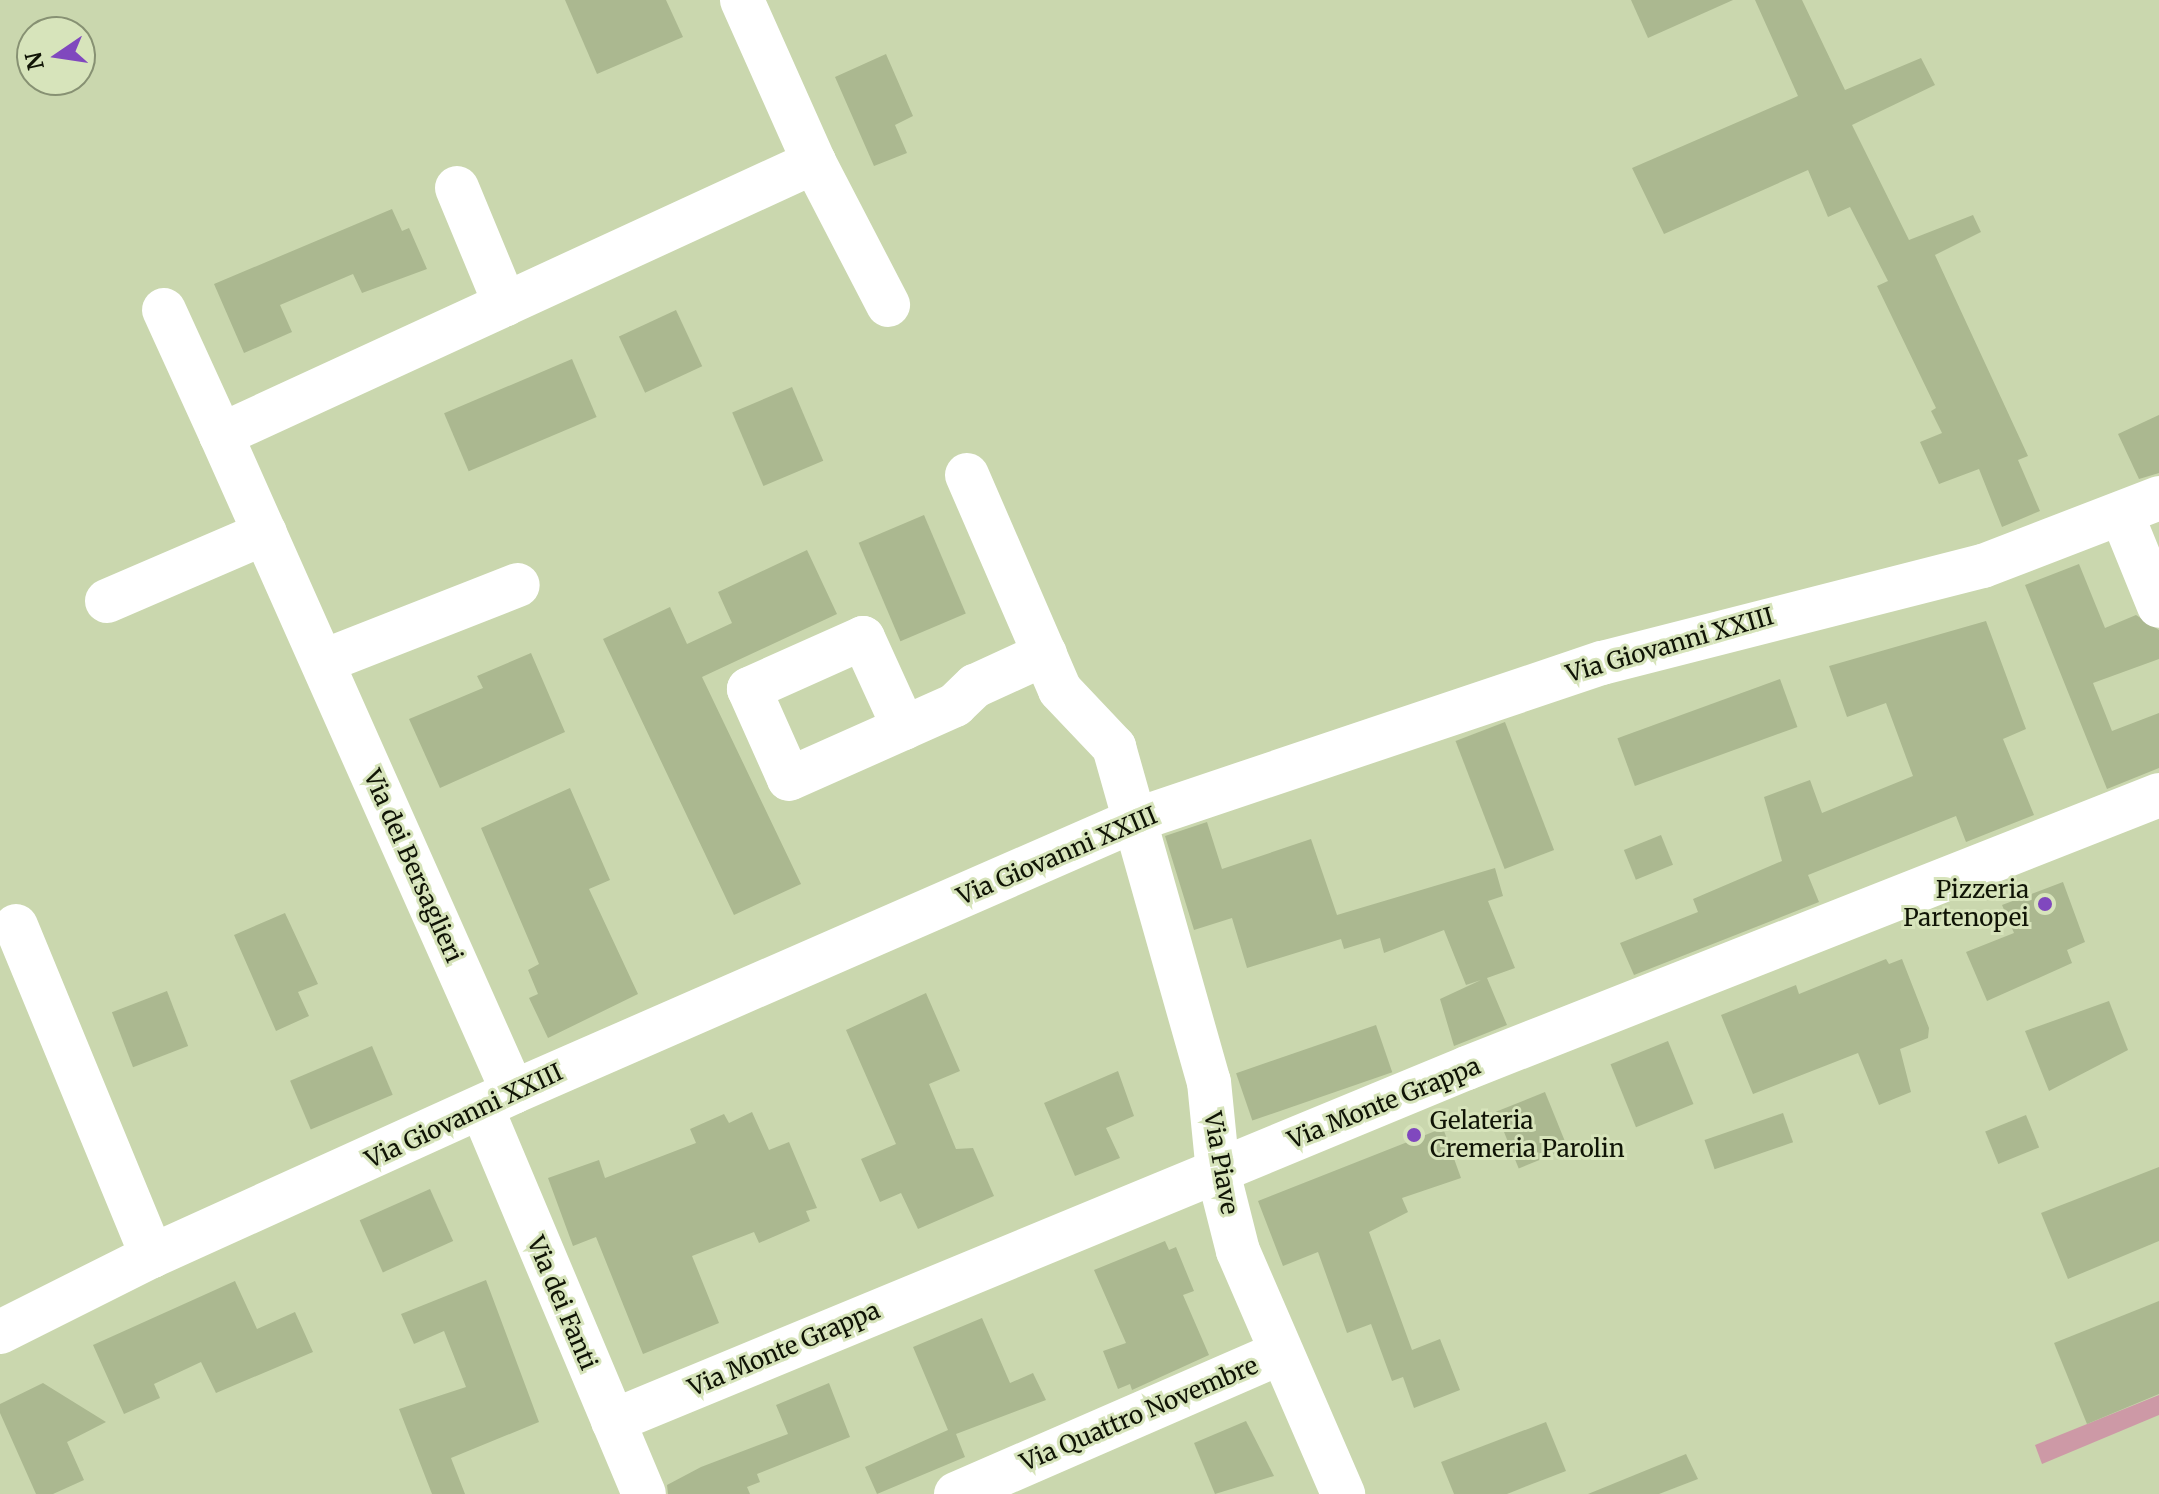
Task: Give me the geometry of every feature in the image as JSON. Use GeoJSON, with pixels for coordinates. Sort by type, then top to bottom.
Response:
{"type":"FeatureCollection","features":[{"type":"Feature","properties":{"kind":"street"},"geometry":{"type":"LineString","coordinates":[[742,0],[814,162],[888,305]]}},
{"type":"Feature","properties":{"kind":"street"},"geometry":{"type":"LineString","coordinates":[[221,435],[814,162]]}},
{"type":"Feature","properties":{"kind":"street"},"geometry":{"type":"LineString","coordinates":[[457,188],[505,304]]}},
{"type":"Feature","properties":{"kind":"street","name":"Via dei Bersaglieri"},"geometry":{"type":"LineString","coordinates":[[164,310],[319,650],[498,1102]]}},
{"type":"Feature","properties":{"kind":"street","name":"Via Piave"},"geometry":{"type":"LineString","coordinates":[[967,475],[1060,690],[1114,747],[1138,819],[1209,1082],[1218,1172],[1238,1251],[1278,1354],[1343,1494]]}},
{"type":"Feature","properties":{"kind":"street"},"geometry":{"type":"LineString","coordinates":[[2140,506],[2159,606]]}},
{"type":"Feature","properties":{"kind":"street","name":"Via Giovanni XXIII"},"geometry":{"type":"LineString","coordinates":[[0,1332],[152,1256],[1138,819],[1602,663],[1983,566],[2140,506]]}},
{"type":"Feature","properties":{"kind":"street"},"geometry":{"type":"LineString","coordinates":[[107,601],[265,533]]}},
{"type":"Feature","properties":{"kind":"street"},"geometry":{"type":"LineString","coordinates":[[319,650],[518,585]]}},
{"type":"Feature","properties":{"kind":"street"},"geometry":{"type":"LineString","coordinates":[[904,728],[1045,654]]}},
{"type":"Feature","properties":{"kind":"street","name":"Via Monte Grappa"},"geometry":{"type":"LineString","coordinates":[[613,1421],[1218,1172],[2159,795]]}},
{"type":"Feature","properties":{"kind":"street"},"geometry":{"type":"LineString","coordinates":[[16,926],[152,1256]]}},
{"type":"Feature","properties":{"kind":"street","name":"Via dei Fanti"},"geometry":{"type":"LineString","coordinates":[[498,1102],[613,1421],[644,1494]]}},
{"type":"Feature","properties":{"kind":"street","name":"Via Quattro Novembre"},"geometry":{"type":"LineString","coordinates":[[956,1494],[1278,1354]]}},
{"type":"Feature","properties":{"kind":"shaded area"},"geometry":{"type":"Polygon","coordinates":[[[2159,1395],[2159,1415],[2042,1464],[2035,1445],[2159,1395]]]}},
{"type":"Feature","properties":{"kind":"building"},"geometry":{"type":"Polygon","coordinates":[[[565,0],[666,0],[683,37],[597,74],[565,0]]]}},
{"type":"Feature","properties":{"kind":"building"},"geometry":{"type":"Polygon","coordinates":[[[1631,0],[1733,0],[1648,38],[1631,0]]]}},
{"type":"Feature","properties":{"kind":"building"},"geometry":{"type":"Polygon","coordinates":[[[1755,0],[1802,0],[1845,90],[1921,58],[1935,85],[1852,125],[1909,240],[1973,215],[1981,232],[1935,255],[2028,456],[2018,460],[2040,511],[2002,527],[1979,469],[1939,484],[1920,442],[1942,433],[1931,411],[1936,408],[1877,286],[1888,281],[1850,207],[1828,217],[1808,170],[1664,234],[1632,168],[1798,96],[1755,0]]]}},
{"type":"Feature","properties":{"kind":"building"},"geometry":{"type":"Polygon","coordinates":[[[886,54],[913,116],[895,125],[907,153],[874,166],[835,77],[886,54]]]}},
{"type":"Feature","properties":{"kind":"building"},"geometry":{"type":"Polygon","coordinates":[[[392,209],[402,231],[409,228],[427,269],[362,293],[353,274],[280,305],[292,332],[244,353],[214,284],[392,209]]]}},
{"type":"Feature","properties":{"kind":"building"},"geometry":{"type":"Polygon","coordinates":[[[676,310],[702,366],[645,393],[619,337],[676,310]]]}},
{"type":"Feature","properties":{"kind":"building"},"geometry":{"type":"Polygon","coordinates":[[[572,359],[597,417],[469,471],[444,413],[572,359]]]}},
{"type":"Feature","properties":{"kind":"building"},"geometry":{"type":"Polygon","coordinates":[[[792,387],[823,461],[763,486],[732,412],[792,387]]]}},
{"type":"Feature","properties":{"kind":"building"},"geometry":{"type":"Polygon","coordinates":[[[2159,415],[2159,473],[2139,479],[2118,434],[2159,415]]]}},
{"type":"Feature","properties":{"kind":"building"},"geometry":{"type":"Polygon","coordinates":[[[924,515],[966,613],[900,641],[859,543],[924,515]]]}},
{"type":"Feature","properties":{"kind":"building"},"geometry":{"type":"Polygon","coordinates":[[[807,550],[837,614],[702,677],[801,884],[734,915],[603,639],[670,607],[687,644],[732,623],[718,592],[807,550]]]}},
{"type":"Feature","properties":{"kind":"building"},"geometry":{"type":"Polygon","coordinates":[[[2079,564],[2105,628],[2136,615],[2159,630],[2159,659],[2093,683],[2112,731],[2159,713],[2159,768],[2107,789],[2025,585],[2079,564]]]}},
{"type":"Feature","properties":{"kind":"building"},"geometry":{"type":"Polygon","coordinates":[[[1986,621],[2026,729],[2003,739],[2034,815],[1966,842],[1956,816],[1808,875],[1819,902],[1634,975],[1620,943],[1698,912],[1693,899],[1782,861],[1764,797],[1810,780],[1822,813],[1913,776],[1886,703],[1847,717],[1829,666],[1986,621]]]}},
{"type":"Feature","properties":{"kind":"building"},"geometry":{"type":"Polygon","coordinates":[[[531,653],[565,732],[440,788],[409,719],[483,688],[477,676],[531,653]]]}},
{"type":"Feature","properties":{"kind":"building"},"geometry":{"type":"Polygon","coordinates":[[[1780,679],[1797,727],[1635,786],[1617,738],[1780,679]]]}},
{"type":"Feature","properties":{"kind":"building"},"geometry":{"type":"Polygon","coordinates":[[[1505,722],[1554,850],[1505,869],[1456,741],[1505,722]]]}},
{"type":"Feature","properties":{"kind":"building"},"geometry":{"type":"Polygon","coordinates":[[[570,788],[610,880],[589,889],[638,994],[548,1038],[529,998],[538,994],[528,970],[539,964],[481,828],[570,788]]]}},
{"type":"Feature","properties":{"kind":"building"},"geometry":{"type":"Polygon","coordinates":[[[1207,822],[1222,869],[1311,839],[1337,915],[1495,868],[1503,896],[1488,901],[1515,968],[1487,978],[1507,1025],[1454,1046],[1440,999],[1481,980],[1466,985],[1444,930],[1384,953],[1380,938],[1344,949],[1341,939],[1247,968],[1232,918],[1194,930],[1165,836],[1207,822]]]}},
{"type":"Feature","properties":{"kind":"building"},"geometry":{"type":"Polygon","coordinates":[[[1661,835],[1673,865],[1636,880],[1624,850],[1661,835]]]}},
{"type":"Feature","properties":{"kind":"building"},"geometry":{"type":"Polygon","coordinates":[[[2063,882],[2085,942],[2067,950],[2072,963],[1987,1001],[1966,952],[2014,933],[2002,905],[2063,882]]]}},
{"type":"Feature","properties":{"kind":"building"},"geometry":{"type":"Polygon","coordinates":[[[285,913],[318,984],[298,992],[309,1016],[276,1031],[234,935],[285,913]]]}},
{"type":"Feature","properties":{"kind":"building"},"geometry":{"type":"Polygon","coordinates":[[[1886,959],[1889,964],[1902,959],[1929,1028],[1928,1038],[1900,1049],[1911,1092],[1879,1105],[1858,1053],[1753,1094],[1721,1015],[1796,985],[1799,994],[1886,959]]]}},
{"type":"Feature","properties":{"kind":"building"},"geometry":{"type":"Polygon","coordinates":[[[167,991],[188,1046],[133,1067],[112,1012],[167,991]]]}},
{"type":"Feature","properties":{"kind":"building"},"geometry":{"type":"Polygon","coordinates":[[[926,993],[960,1071],[929,1084],[956,1149],[973,1148],[994,1196],[918,1229],[901,1193],[880,1202],[861,1159],[896,1144],[846,1030],[926,993]]]}},
{"type":"Feature","properties":{"kind":"building"},"geometry":{"type":"Polygon","coordinates":[[[2109,1001],[2128,1050],[2049,1091],[2025,1031],[2109,1001]]]}},
{"type":"Feature","properties":{"kind":"building"},"geometry":{"type":"Polygon","coordinates":[[[1376,1025],[1392,1072],[1252,1120],[1236,1073],[1376,1025]]]}},
{"type":"Feature","properties":{"kind":"building"},"geometry":{"type":"Polygon","coordinates":[[[1668,1041],[1693,1104],[1636,1127],[1611,1064],[1668,1041]]]}},
{"type":"Feature","properties":{"kind":"building"},"geometry":{"type":"Polygon","coordinates":[[[372,1046],[393,1095],[311,1130],[290,1081],[372,1046]]]}},
{"type":"Feature","properties":{"kind":"building"},"geometry":{"type":"Polygon","coordinates":[[[1118,1071],[1134,1116],[1106,1128],[1120,1158],[1075,1176],[1044,1103],[1118,1071]]]}},
{"type":"Feature","properties":{"kind":"building"},"geometry":{"type":"Polygon","coordinates":[[[1545,1092],[1568,1149],[1519,1168],[1496,1112],[1545,1092]]]}},
{"type":"Feature","properties":{"kind":"building"},"geometry":{"type":"Polygon","coordinates":[[[752,1112],[769,1150],[789,1142],[817,1208],[806,1211],[810,1221],[759,1243],[754,1232],[692,1256],[719,1323],[643,1354],[596,1237],[573,1246],[548,1178],[599,1160],[605,1178],[696,1143],[690,1129],[724,1114],[729,1123],[752,1112]]]}},
{"type":"Feature","properties":{"kind":"building"},"geometry":{"type":"Polygon","coordinates":[[[1783,1113],[1793,1142],[1715,1169],[1705,1140],[1783,1113]]]}},
{"type":"Feature","properties":{"kind":"building"},"geometry":{"type":"Polygon","coordinates":[[[2026,1115],[2039,1147],[1998,1164],[1985,1131],[2026,1115]]]}},
{"type":"Feature","properties":{"kind":"building"},"geometry":{"type":"Polygon","coordinates":[[[1443,1128],[1461,1178],[1402,1198],[1408,1212],[1369,1232],[1412,1350],[1440,1339],[1460,1390],[1414,1408],[1403,1377],[1392,1381],[1371,1324],[1347,1333],[1318,1252],[1283,1266],[1258,1201],[1443,1128]]]}},
{"type":"Feature","properties":{"kind":"building"},"geometry":{"type":"Polygon","coordinates":[[[2159,1167],[2159,1241],[2068,1279],[2041,1213],[2159,1167]]]}},
{"type":"Feature","properties":{"kind":"building"},"geometry":{"type":"Polygon","coordinates":[[[430,1189],[453,1241],[383,1272],[360,1220],[430,1189]]]}},
{"type":"Feature","properties":{"kind":"building"},"geometry":{"type":"Polygon","coordinates":[[[1165,1241],[1169,1250],[1176,1247],[1194,1291],[1183,1295],[1209,1355],[1132,1390],[1130,1384],[1118,1389],[1103,1351],[1126,1343],[1094,1270],[1165,1241]]]}},
{"type":"Feature","properties":{"kind":"building"},"geometry":{"type":"Polygon","coordinates":[[[486,1280],[539,1422],[451,1458],[465,1494],[432,1494],[399,1409],[466,1387],[444,1331],[414,1344],[401,1314],[486,1280]]]}},
{"type":"Feature","properties":{"kind":"building"},"geometry":{"type":"Polygon","coordinates":[[[235,1281],[257,1329],[295,1312],[313,1352],[216,1393],[201,1362],[154,1384],[160,1398],[124,1414],[93,1345],[235,1281]]]}},
{"type":"Feature","properties":{"kind":"building"},"geometry":{"type":"Polygon","coordinates":[[[2159,1301],[2159,1394],[2087,1424],[2054,1343],[2159,1301]]]}},
{"type":"Feature","properties":{"kind":"building"},"geometry":{"type":"Polygon","coordinates":[[[982,1318],[1010,1383],[1033,1373],[1046,1400],[956,1434],[965,1457],[877,1494],[865,1467],[948,1430],[913,1347],[982,1318]]]}},
{"type":"Feature","properties":{"kind":"building"},"geometry":{"type":"Polygon","coordinates":[[[43,1383],[106,1422],[67,1442],[84,1480],[53,1494],[36,1494],[0,1413],[0,1404],[43,1383]]]}},
{"type":"Feature","properties":{"kind":"building"},"geometry":{"type":"Polygon","coordinates":[[[829,1383],[850,1437],[757,1474],[760,1482],[747,1487],[750,1494],[668,1494],[667,1485],[701,1467],[788,1434],[776,1405],[829,1383]]]}},
{"type":"Feature","properties":{"kind":"building"},"geometry":{"type":"Polygon","coordinates":[[[1246,1421],[1274,1476],[1215,1494],[1194,1443],[1246,1421]]]}},
{"type":"Feature","properties":{"kind":"building"},"geometry":{"type":"Polygon","coordinates":[[[1546,1422],[1566,1471],[1507,1494],[1454,1494],[1441,1462],[1546,1422]]]}},
{"type":"Feature","properties":{"kind":"building"},"geometry":{"type":"Polygon","coordinates":[[[1686,1454],[1698,1479],[1659,1494],[1588,1494],[1686,1454]]]}},
{"type":"Feature","properties":{"kind":"place","name":"Pizzeria Partenopei"},"geometry":{"type":"Point","coordinates":[2045,904]}},
{"type":"Feature","properties":{"kind":"place","name":"Gelateria Cremeria Parolin"},"geometry":{"type":"Point","coordinates":[1414,1135]}}]}
